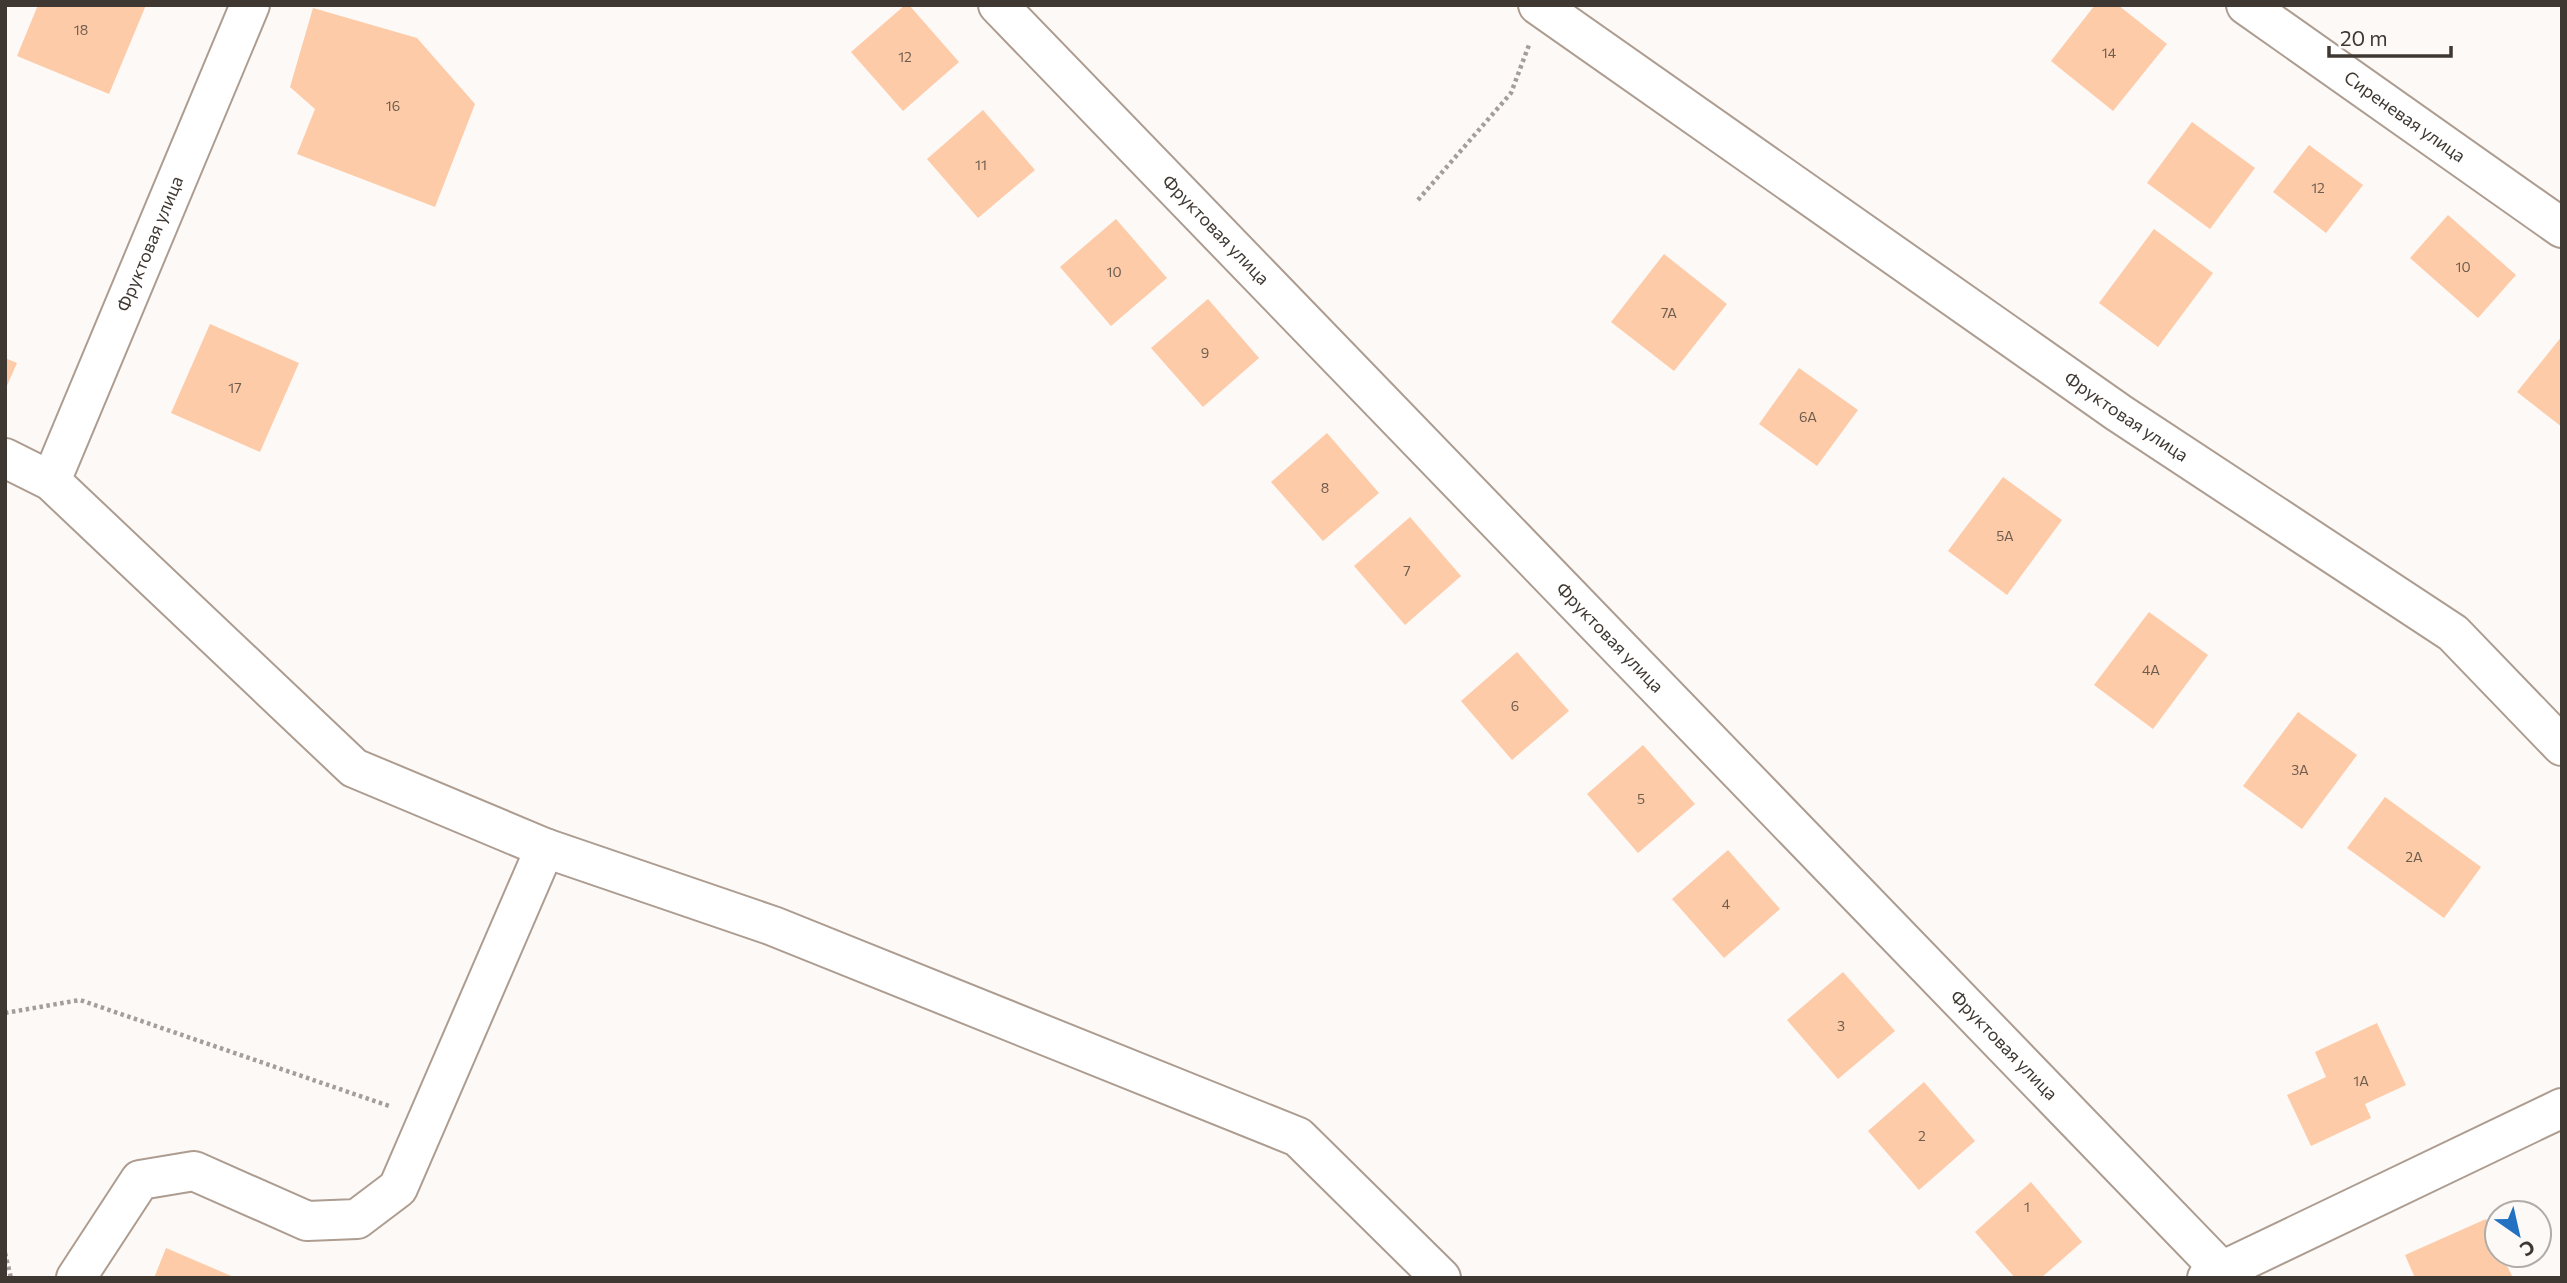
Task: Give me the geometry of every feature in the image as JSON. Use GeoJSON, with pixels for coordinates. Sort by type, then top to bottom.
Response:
{"type":"FeatureCollection","features":[{"type":"Feature","properties":{"kind":"street","name":"Фруктовая улица"},"geometry":{"type":"LineString","coordinates":[[51,481],[250,5]]}},
{"type":"Feature","properties":{"kind":"street","name":"Фруктовая улица"},"geometry":{"type":"LineString","coordinates":[[998,5],[2214,1274]]}},
{"type":"Feature","properties":{"kind":"street","name":"Сиреневая улица"},"geometry":{"type":"LineString","coordinates":[[2246,5],[2562,228]]}},
{"type":"Feature","properties":{"kind":"street","name":"Фруктовая улица"},"geometry":{"type":"LineString","coordinates":[[1541,7],[2119,413],[2453,633],[2562,746]]}},
{"type":"Feature","properties":{"kind":"street"},"geometry":{"type":"LineString","coordinates":[[5,458],[51,481],[354,768],[545,848],[774,926],[1298,1137],[1441,1278]]}},
{"type":"Feature","properties":{"kind":"street"},"geometry":{"type":"LineString","coordinates":[[76,1278],[140,1180],[194,1171],[307,1221],[357,1219],[398,1188],[545,848]]}},
{"type":"Feature","properties":{"kind":"street"},"geometry":{"type":"LineString","coordinates":[[2214,1274],[2562,1108]]}},
{"type":"Feature","properties":{"kind":"path"},"geometry":{"type":"LineString","coordinates":[[1418,200],[1511,93],[1541,7]]}},
{"type":"Feature","properties":{"kind":"path"},"geometry":{"type":"LineString","coordinates":[[5,1013],[80,1000],[428,1120]]}},
{"type":"Feature","properties":{"kind":"path"},"geometry":{"type":"LineString","coordinates":[[5,1253],[11,1278]]}},
{"type":"Feature","properties":{"kind":"building"},"geometry":{"type":"Polygon","coordinates":[[[38,5],[146,5],[109,94],[17,56],[38,5]]]}},
{"type":"Feature","properties":{"kind":"building"},"geometry":{"type":"Polygon","coordinates":[[[905,5],[909,5],[959,62],[903,111],[851,52],[905,5]]]}},
{"type":"Feature","properties":{"kind":"building"},"geometry":{"type":"Polygon","coordinates":[[[2095,5],[2118,5],[2167,44],[2113,111],[2051,61],[2095,5]]]}},
{"type":"Feature","properties":{"kind":"building"},"geometry":{"type":"Polygon","coordinates":[[[313,8],[417,38],[475,104],[435,207],[297,154],[315,109],[290,87],[313,8]]]}},
{"type":"Feature","properties":{"kind":"building"},"geometry":{"type":"Polygon","coordinates":[[[983,110],[1035,170],[978,218],[927,159],[983,110]]]}},
{"type":"Feature","properties":{"kind":"building"},"geometry":{"type":"Polygon","coordinates":[[[2192,122],[2255,168],[2210,229],[2147,183],[2192,122]]]}},
{"type":"Feature","properties":{"kind":"building"},"geometry":{"type":"Polygon","coordinates":[[[2309,145],[2363,185],[2326,233],[2273,192],[2309,145]]]}},
{"type":"Feature","properties":{"kind":"building"},"geometry":{"type":"Polygon","coordinates":[[[2448,215],[2516,275],[2478,318],[2410,258],[2448,215]]]}},
{"type":"Feature","properties":{"kind":"building"},"geometry":{"type":"Polygon","coordinates":[[[1116,219],[1167,278],[1111,326],[1060,267],[1116,219]]]}},
{"type":"Feature","properties":{"kind":"building"},"geometry":{"type":"Polygon","coordinates":[[[2154,229],[2213,273],[2158,347],[2099,303],[2154,229]]]}},
{"type":"Feature","properties":{"kind":"building"},"geometry":{"type":"Polygon","coordinates":[[[1664,254],[1727,304],[1674,371],[1611,322],[1664,254]]]}},
{"type":"Feature","properties":{"kind":"building"},"geometry":{"type":"Polygon","coordinates":[[[1208,299],[1259,358],[1203,407],[1151,348],[1208,299]]]}},
{"type":"Feature","properties":{"kind":"building"},"geometry":{"type":"Polygon","coordinates":[[[210,324],[299,363],[260,452],[171,413],[210,324]]]}},
{"type":"Feature","properties":{"kind":"building"},"geometry":{"type":"Polygon","coordinates":[[[2562,336],[2562,427],[2517,392],[2562,336]]]}},
{"type":"Feature","properties":{"kind":"building"},"geometry":{"type":"Polygon","coordinates":[[[5,358],[17,363],[5,390],[5,358]]]}},
{"type":"Feature","properties":{"kind":"building"},"geometry":{"type":"Polygon","coordinates":[[[1799,368],[1858,410],[1817,466],[1759,424],[1799,368]]]}},
{"type":"Feature","properties":{"kind":"building"},"geometry":{"type":"Polygon","coordinates":[[[1327,433],[1379,493],[1323,541],[1271,482],[1327,433]]]}},
{"type":"Feature","properties":{"kind":"building"},"geometry":{"type":"Polygon","coordinates":[[[2003,477],[2062,520],[2007,595],[1948,551],[2003,477]]]}},
{"type":"Feature","properties":{"kind":"building"},"geometry":{"type":"Polygon","coordinates":[[[1410,517],[1461,576],[1405,625],[1354,566],[1410,517]]]}},
{"type":"Feature","properties":{"kind":"building"},"geometry":{"type":"Polygon","coordinates":[[[2149,612],[2208,655],[2153,729],[2094,685],[2149,612]]]}},
{"type":"Feature","properties":{"kind":"building"},"geometry":{"type":"Polygon","coordinates":[[[1517,652],[1569,711],[1512,760],[1461,701],[1517,652]]]}},
{"type":"Feature","properties":{"kind":"building"},"geometry":{"type":"Polygon","coordinates":[[[2298,712],[2357,755],[2302,829],[2243,786],[2298,712]]]}},
{"type":"Feature","properties":{"kind":"building"},"geometry":{"type":"Polygon","coordinates":[[[1643,745],[1695,804],[1638,853],[1587,794],[1643,745]]]}},
{"type":"Feature","properties":{"kind":"building"},"geometry":{"type":"Polygon","coordinates":[[[2385,797],[2481,867],[2444,918],[2347,848],[2385,797]]]}},
{"type":"Feature","properties":{"kind":"building"},"geometry":{"type":"Polygon","coordinates":[[[1728,850],[1780,909],[1724,958],[1672,899],[1728,850]]]}},
{"type":"Feature","properties":{"kind":"building"},"geometry":{"type":"Polygon","coordinates":[[[1843,972],[1895,1031],[1838,1079],[1787,1020],[1843,972]]]}},
{"type":"Feature","properties":{"kind":"building"},"geometry":{"type":"Polygon","coordinates":[[[2377,1023],[2406,1085],[2365,1104],[2371,1118],[2311,1146],[2287,1095],[2326,1077],[2315,1052],[2377,1023]]]}},
{"type":"Feature","properties":{"kind":"building"},"geometry":{"type":"Polygon","coordinates":[[[1924,1082],[1975,1141],[1919,1190],[1868,1131],[1924,1082]]]}},
{"type":"Feature","properties":{"kind":"building"},"geometry":{"type":"Polygon","coordinates":[[[2031,1182],[2082,1242],[2041,1278],[2015,1278],[1975,1232],[2031,1182]]]}},
{"type":"Feature","properties":{"kind":"building"},"geometry":{"type":"Polygon","coordinates":[[[2483,1220],[2483,1269],[2509,1269],[2513,1278],[2415,1278],[2405,1255],[2483,1220]]]}},
{"type":"Feature","properties":{"kind":"building"},"geometry":{"type":"Polygon","coordinates":[[[166,1248],[236,1278],[154,1278],[166,1248]]]}}]}
